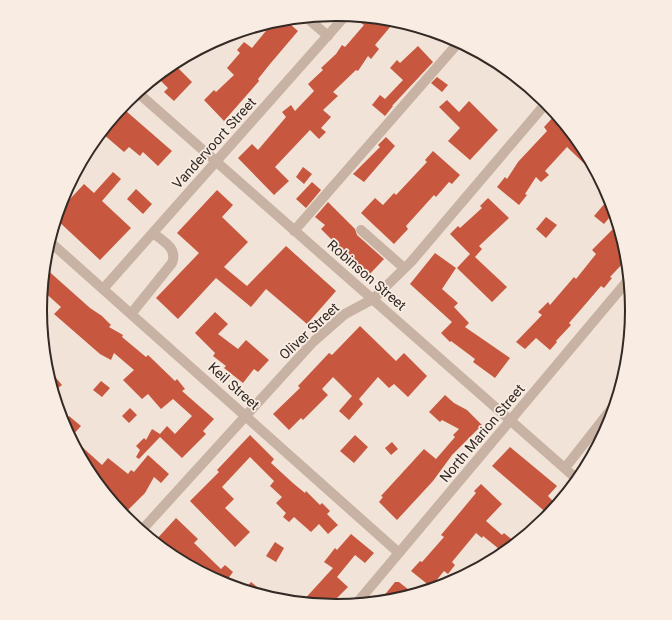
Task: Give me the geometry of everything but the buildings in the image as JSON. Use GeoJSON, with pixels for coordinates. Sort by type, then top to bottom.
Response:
{"type":"FeatureCollection","features":[{"type":"Feature","properties":{"kind":"street","name":"Vandervoort Street"},"geometry":{"type":"LineString","coordinates":[[103,289],[341,21]]}},
{"type":"Feature","properties":{"kind":"street"},"geometry":{"type":"LineString","coordinates":[[312,22],[328,36]]}},
{"type":"Feature","properties":{"kind":"street"},"geometry":{"type":"LineString","coordinates":[[294,231],[455,47]]}},
{"type":"Feature","properties":{"kind":"street","name":"Robinson Street"},"geometry":{"type":"LineString","coordinates":[[142,96],[573,475]]}},
{"type":"Feature","properties":{"kind":"street","name":"Oliver Street"},"geometry":{"type":"LineString","coordinates":[[145,527],[313,342],[345,314],[373,299],[404,268],[542,108]]}},
{"type":"Feature","properties":{"kind":"street"},"geometry":{"type":"LineString","coordinates":[[361,230],[404,268]]}},
{"type":"Feature","properties":{"kind":"street"},"geometry":{"type":"LineString","coordinates":[[131,314],[172,263],[175,257],[172,249],[153,233]]}},
{"type":"Feature","properties":{"kind":"street","name":"Keil Street"},"geometry":{"type":"LineString","coordinates":[[55,246],[400,553]]}},
{"type":"Feature","properties":{"kind":"street","name":"North Marion Street"},"geometry":{"type":"LineString","coordinates":[[361,598],[624,285]]}},
{"type":"Feature","properties":{"kind":"street"},"geometry":{"type":"LineString","coordinates":[[565,468],[604,418]]}}]}
